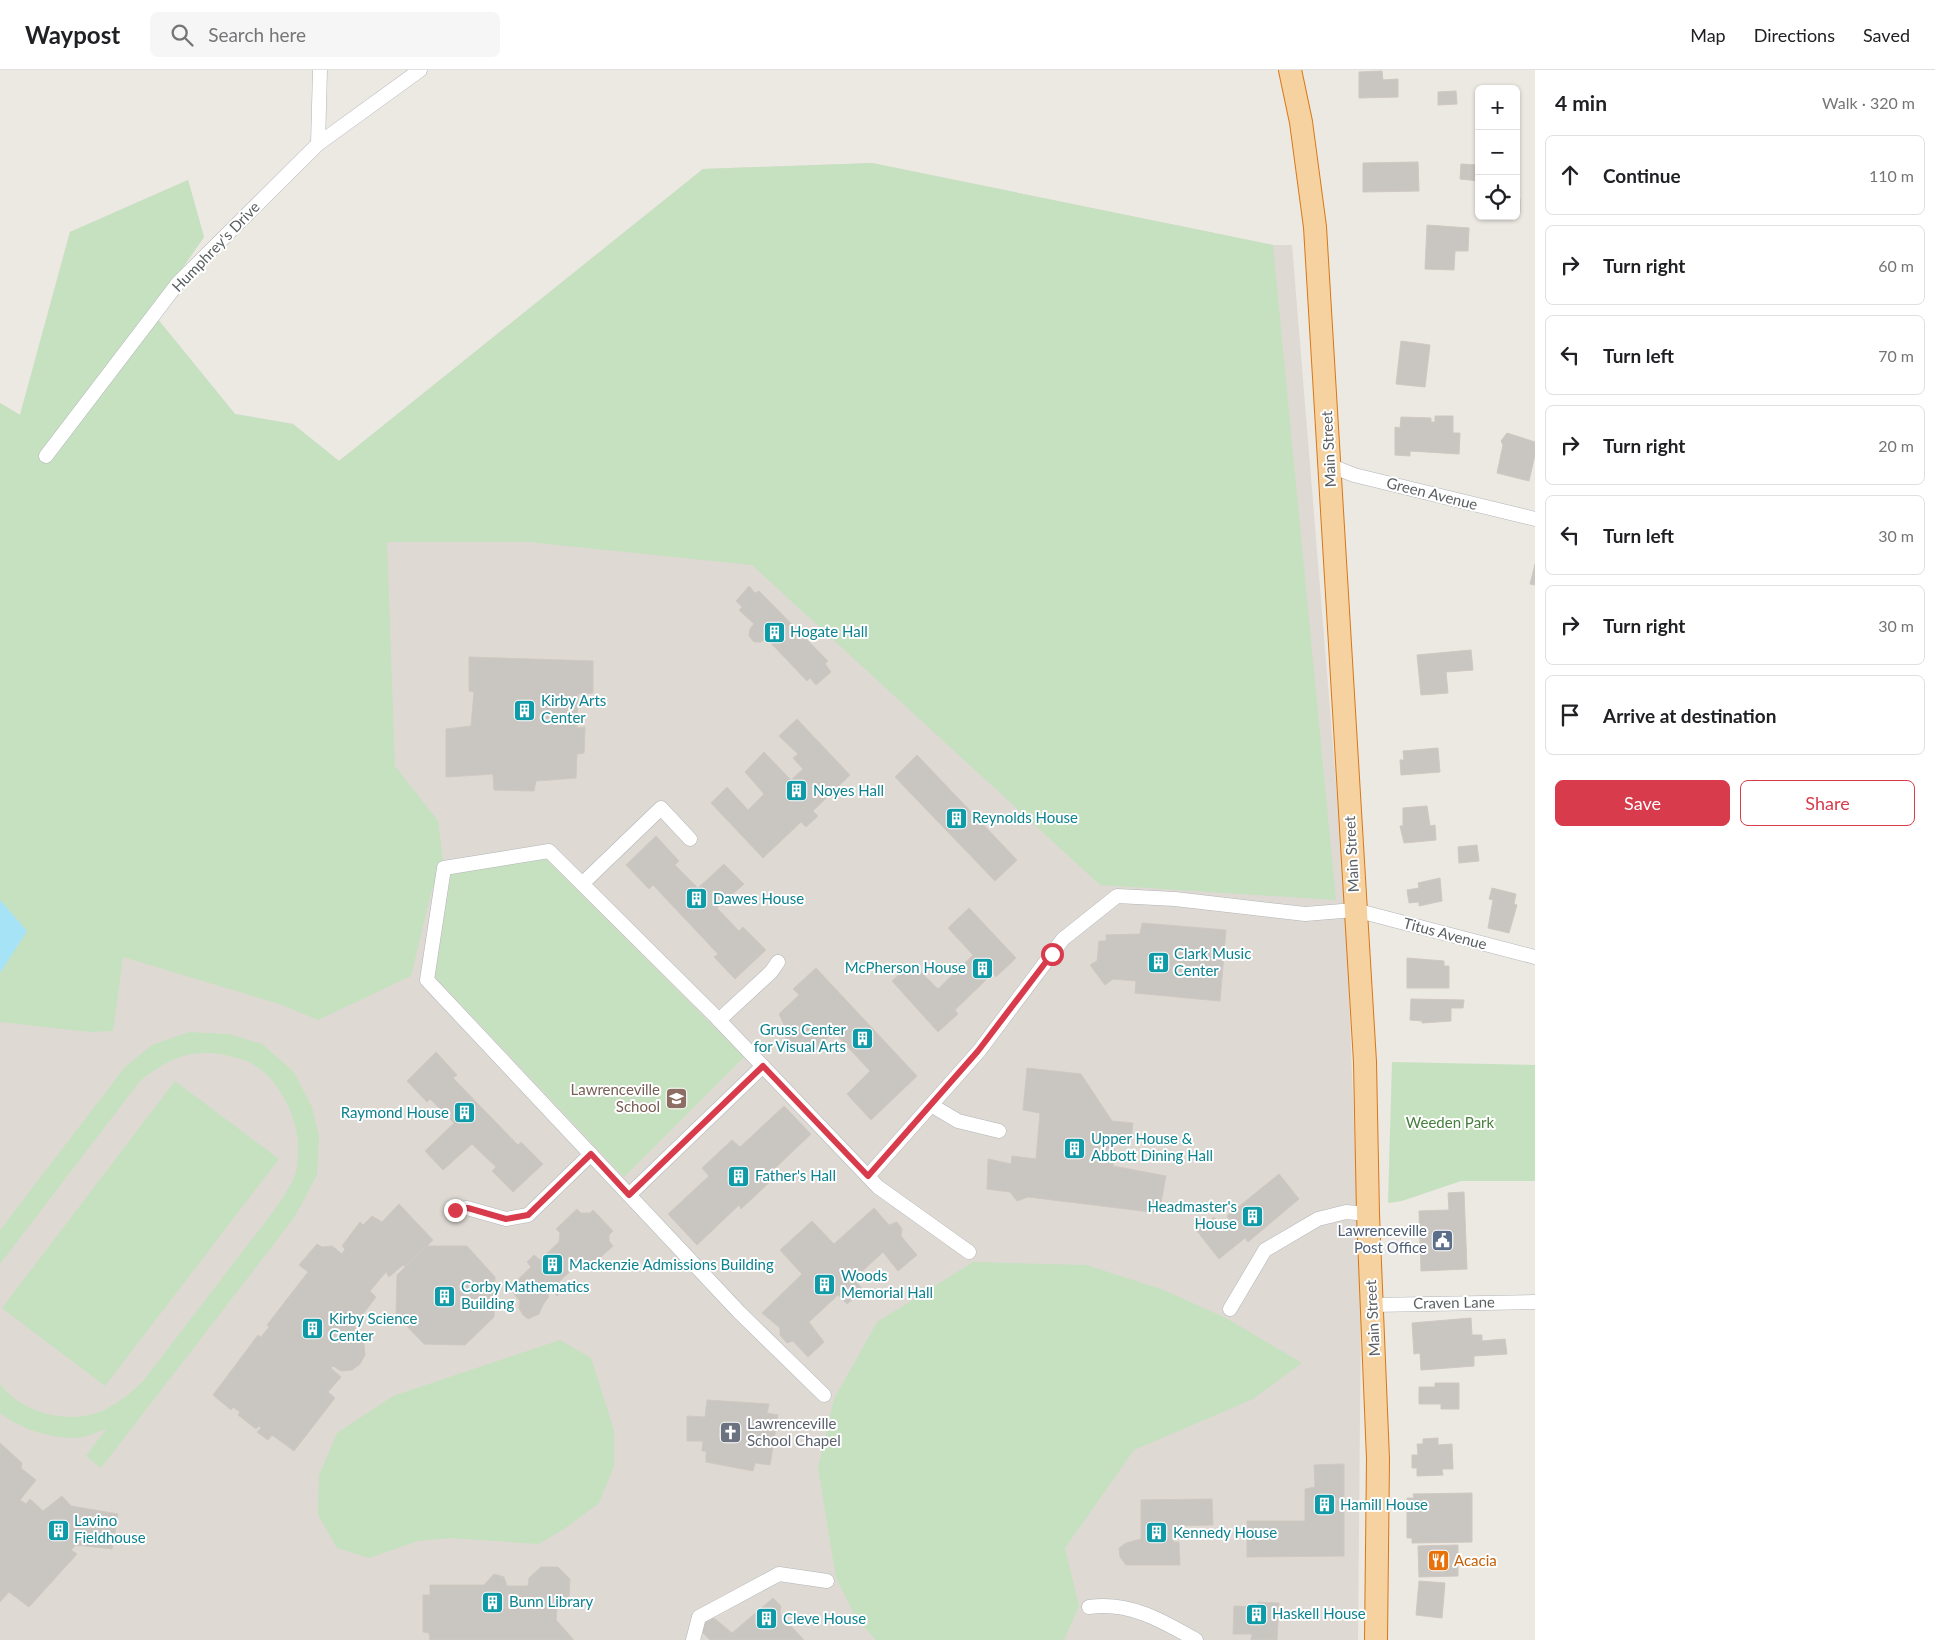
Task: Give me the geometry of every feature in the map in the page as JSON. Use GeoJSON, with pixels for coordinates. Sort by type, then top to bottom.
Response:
{"type":"FeatureCollection","features":[{"type":"Feature","properties":{"kind":"highway","name":"Main Street"},"geometry":{"type":"LineString","coordinates":[[1290,70],[1301,122],[1315,227],[1355,910],[1366,1062],[1368,1214],[1378,1459],[1376,1640]]}},
{"type":"Feature","properties":{"kind":"street"},"geometry":{"type":"LineString","coordinates":[[318,144],[320,70]]}},
{"type":"Feature","properties":{"kind":"street","name":"Humphrey's Drive"},"geometry":{"type":"LineString","coordinates":[[46,456],[178,283],[318,144],[420,70]]}},
{"type":"Feature","properties":{"kind":"street","name":"Green Avenue"},"geometry":{"type":"LineString","coordinates":[[1330,465],[1354,475],[1535,519]]}},
{"type":"Feature","properties":{"kind":"street"},"geometry":{"type":"LineString","coordinates":[[582,884],[661,808],[690,839]]}},
{"type":"Feature","properties":{"kind":"street"},"geometry":{"type":"LineString","coordinates":[[824,1395],[739,1312],[426,980],[444,868],[549,851],[719,1020],[878,1187],[969,1252]]}},
{"type":"Feature","properties":{"kind":"street","name":"Titus Avenue"},"geometry":{"type":"LineString","coordinates":[[868,1176],[978,1051],[1062,939],[1117,896],[1175,899],[1305,914],[1355,910],[1535,957]]}},
{"type":"Feature","properties":{"kind":"street"},"geometry":{"type":"LineString","coordinates":[[719,1020],[771,972],[778,962]]}},
{"type":"Feature","properties":{"kind":"street"},"geometry":{"type":"LineString","coordinates":[[629,1195],[763,1066]]}},
{"type":"Feature","properties":{"kind":"street"},"geometry":{"type":"LineString","coordinates":[[931,1105],[958,1121],[999,1131]]}},
{"type":"Feature","properties":{"kind":"street"},"geometry":{"type":"LineString","coordinates":[[455,1210],[468,1208],[506,1219],[528,1215],[591,1154]]}},
{"type":"Feature","properties":{"kind":"street"},"geometry":{"type":"LineString","coordinates":[[1230,1309],[1266,1250],[1318,1219],[1346,1212],[1368,1214]]}},
{"type":"Feature","properties":{"kind":"street","name":"Craven Lane"},"geometry":{"type":"LineString","coordinates":[[1372,1305],[1535,1302]]}},
{"type":"Feature","properties":{"kind":"street"},"geometry":{"type":"LineString","coordinates":[[694,1640],[699,1617],[779,1574],[826,1581]]}},
{"type":"Feature","properties":{"kind":"street"},"geometry":{"type":"LineString","coordinates":[[1090,1607],[1107,1604],[1154,1616],[1196,1640]]}},
{"type":"Feature","properties":{"kind":"shaded area","name":"Lawrenceville School"},"geometry":{"type":"Polygon","coordinates":[[[872,163],[1273,245],[1292,245],[1345,893],[1361,1306],[1358,1640],[0,1640],[0,403],[20,415],[70,232],[188,180],[204,237],[152,312],[235,414],[293,424],[339,461],[703,169],[872,163]]]}},
{"type":"Feature","properties":{"kind":"green space"},"geometry":{"type":"Polygon","coordinates":[[[872,163],[1273,245],[1336,900],[1100,885],[752,565],[528,542],[387,542],[395,766],[438,821],[444,868],[432,889],[411,976],[318,1020],[279,1004],[123,957],[113,1031],[90,1032],[0,1022],[0,973],[26,931],[0,900],[0,403],[20,415],[70,232],[188,180],[204,237],[152,312],[235,414],[293,424],[339,461],[703,169],[872,163]]]}},
{"type":"Feature","properties":{"kind":"green space"},"geometry":{"type":"Polygon","coordinates":[[[546,859],[744,1057],[624,1177],[435,977],[451,874],[546,859]]]}},
{"type":"Feature","properties":{"kind":"green space"},"geometry":{"type":"Polygon","coordinates":[[[189,1032],[229,1034],[262,1044],[294,1072],[312,1107],[319,1137],[317,1175],[294,1218],[101,1468],[86,1456],[106,1429],[79,1438],[65,1438],[35,1432],[17,1424],[0,1413],[0,1384],[20,1403],[33,1409],[48,1414],[77,1417],[91,1415],[104,1410],[121,1400],[144,1380],[267,1220],[290,1186],[297,1168],[298,1141],[288,1106],[280,1092],[261,1069],[241,1059],[211,1053],[199,1053],[175,1059],[164,1064],[140,1081],[0,1264],[0,1230],[125,1067],[152,1045],[189,1032]]]}},
{"type":"Feature","properties":{"kind":"green space","name":"Weeden Park"},"geometry":{"type":"Polygon","coordinates":[[[1392,1062],[1535,1065],[1535,1181],[1461,1181],[1402,1201],[1388,1203],[1392,1062]]]}},
{"type":"Feature","properties":{"kind":"green space"},"geometry":{"type":"Polygon","coordinates":[[[175,1081],[279,1159],[105,1386],[2,1308],[175,1081]]]}},
{"type":"Feature","properties":{"kind":"green space"},"geometry":{"type":"Polygon","coordinates":[[[973,1262],[1086,1265],[1161,1289],[1226,1318],[1302,1363],[1253,1399],[1134,1450],[1065,1548],[1079,1606],[1064,1640],[876,1640],[856,1618],[836,1578],[818,1468],[834,1399],[877,1322],[973,1262]]]}},
{"type":"Feature","properties":{"kind":"green space"},"geometry":{"type":"Polygon","coordinates":[[[560,1340],[591,1358],[614,1430],[614,1466],[599,1503],[567,1527],[539,1544],[451,1538],[418,1541],[369,1558],[337,1548],[318,1515],[319,1475],[337,1433],[393,1396],[560,1340]]]}},
{"type":"Feature","properties":{"kind":"water"},"geometry":{"type":"Polygon","coordinates":[[[0,900],[27,931],[0,973],[0,900]]]}},
{"type":"Feature","properties":{"kind":"building"},"geometry":{"type":"Polygon","coordinates":[[[1382,71],[1383,80],[1398,79],[1398,97],[1359,98],[1359,72],[1382,71]]]}},
{"type":"Feature","properties":{"kind":"building"},"geometry":{"type":"Polygon","coordinates":[[[1456,91],[1457,104],[1438,105],[1438,92],[1456,91]]]}},
{"type":"Feature","properties":{"kind":"building"},"geometry":{"type":"Polygon","coordinates":[[[1418,162],[1419,191],[1363,192],[1363,163],[1418,162]]]}},
{"type":"Feature","properties":{"kind":"building"},"geometry":{"type":"Polygon","coordinates":[[[1461,164],[1475,165],[1475,181],[1460,179],[1461,164]]]}},
{"type":"Feature","properties":{"kind":"building"},"geometry":{"type":"Polygon","coordinates":[[[1427,225],[1469,228],[1468,251],[1455,251],[1454,270],[1425,269],[1427,225]]]}},
{"type":"Feature","properties":{"kind":"building"},"geometry":{"type":"Polygon","coordinates":[[[1401,341],[1430,345],[1425,387],[1396,384],[1401,341]]]}},
{"type":"Feature","properties":{"kind":"building"},"geometry":{"type":"Polygon","coordinates":[[[1435,416],[1453,416],[1453,433],[1460,433],[1459,454],[1410,451],[1410,456],[1395,455],[1395,427],[1400,428],[1401,417],[1431,418],[1431,422],[1435,422],[1435,416]]]}},
{"type":"Feature","properties":{"kind":"building"},"geometry":{"type":"Polygon","coordinates":[[[1507,433],[1535,442],[1535,455],[1529,481],[1497,473],[1503,445],[1501,441],[1507,433]]]}},
{"type":"Feature","properties":{"kind":"building"},"geometry":{"type":"Polygon","coordinates":[[[1535,564],[1535,585],[1530,584],[1535,564]]]}},
{"type":"Feature","properties":{"kind":"building","name":"Hogate Hall"},"geometry":{"type":"Polygon","coordinates":[[[749,586],[755,593],[759,591],[828,661],[825,664],[831,672],[816,685],[810,678],[807,681],[766,638],[761,642],[754,642],[749,636],[750,629],[754,624],[739,610],[742,607],[736,601],[749,586]]]}},
{"type":"Feature","properties":{"kind":"building"},"geometry":{"type":"Polygon","coordinates":[[[1471,650],[1473,670],[1446,672],[1448,693],[1421,695],[1417,655],[1471,650]]]}},
{"type":"Feature","properties":{"kind":"building","name":"Kirby Arts Center"},"geometry":{"type":"Polygon","coordinates":[[[469,657],[593,661],[593,693],[578,694],[577,728],[585,727],[584,753],[577,754],[576,778],[536,781],[534,791],[494,790],[493,774],[446,777],[446,729],[471,726],[474,692],[469,691],[469,657]]]}},
{"type":"Feature","properties":{"kind":"building","name":"Noyes Hall"},"geometry":{"type":"Polygon","coordinates":[[[797,719],[850,775],[813,811],[818,816],[806,827],[801,822],[763,858],[711,803],[727,787],[748,810],[764,794],[745,772],[764,752],[791,780],[803,769],[793,758],[798,754],[779,736],[797,719]]]}},
{"type":"Feature","properties":{"kind":"building"},"geometry":{"type":"Polygon","coordinates":[[[1438,748],[1440,772],[1401,775],[1400,760],[1404,760],[1403,751],[1438,748]]]}},
{"type":"Feature","properties":{"kind":"building","name":"Reynolds House"},"geometry":{"type":"Polygon","coordinates":[[[917,755],[1017,860],[995,881],[895,777],[917,755]]]}},
{"type":"Feature","properties":{"kind":"building"},"geometry":{"type":"Polygon","coordinates":[[[1427,806],[1430,826],[1435,825],[1436,840],[1404,843],[1400,826],[1403,826],[1403,808],[1427,806]]]}},
{"type":"Feature","properties":{"kind":"building","name":"Dawes House"},"geometry":{"type":"Polygon","coordinates":[[[656,836],[679,861],[675,865],[698,888],[724,864],[744,884],[717,908],[739,931],[743,927],[766,950],[735,979],[714,957],[718,954],[653,885],[649,889],[626,865],[656,836]]]}},
{"type":"Feature","properties":{"kind":"building"},"geometry":{"type":"Polygon","coordinates":[[[1477,845],[1479,861],[1459,863],[1458,847],[1477,845]]]}},
{"type":"Feature","properties":{"kind":"building"},"geometry":{"type":"Polygon","coordinates":[[[1440,878],[1442,901],[1419,906],[1419,902],[1409,903],[1407,890],[1419,888],[1418,883],[1440,878]]]}},
{"type":"Feature","properties":{"kind":"building"},"geometry":{"type":"Polygon","coordinates":[[[1492,888],[1516,894],[1514,904],[1517,905],[1509,933],[1488,928],[1493,900],[1489,899],[1492,888]]]}},
{"type":"Feature","properties":{"kind":"building","name":"McPherson House"},"geometry":{"type":"Polygon","coordinates":[[[969,908],[1016,958],[996,977],[993,973],[955,1010],[958,1014],[938,1032],[892,981],[912,963],[938,989],[973,955],[948,928],[969,908]]]}},
{"type":"Feature","properties":{"kind":"building","name":"Clark Music Center"},"geometry":{"type":"Polygon","coordinates":[[[1142,923],[1226,930],[1220,1001],[1135,993],[1136,981],[1113,979],[1105,985],[1090,965],[1097,961],[1099,941],[1106,941],[1106,935],[1140,934],[1142,923]]]}},
{"type":"Feature","properties":{"kind":"building"},"geometry":{"type":"Polygon","coordinates":[[[1407,958],[1444,961],[1444,966],[1449,966],[1449,988],[1407,988],[1407,958]]]}},
{"type":"Feature","properties":{"kind":"building","name":"Gruss Center for Visual Arts"},"geometry":{"type":"Polygon","coordinates":[[[816,968],[917,1076],[871,1120],[847,1094],[870,1071],[834,1032],[815,1051],[811,1047],[804,1048],[800,1052],[779,1031],[784,1025],[779,1014],[799,995],[793,989],[816,968]]]}},
{"type":"Feature","properties":{"kind":"building"},"geometry":{"type":"Polygon","coordinates":[[[1411,999],[1464,1000],[1463,1008],[1451,1008],[1451,1021],[1422,1023],[1422,1021],[1410,1020],[1411,999]]]}},
{"type":"Feature","properties":{"kind":"building","name":"Raymond House"},"geometry":{"type":"Polygon","coordinates":[[[436,1052],[457,1075],[453,1078],[518,1145],[521,1142],[543,1164],[513,1192],[492,1171],[496,1167],[472,1144],[443,1170],[425,1151],[454,1123],[430,1099],[427,1102],[407,1081],[436,1052]]]}},
{"type":"Feature","properties":{"kind":"building","name":"Upper House & Abbott Dining Hall"},"geometry":{"type":"Polygon","coordinates":[[[1027,1068],[1081,1074],[1112,1121],[1133,1123],[1131,1140],[1115,1139],[1113,1166],[1166,1176],[1159,1213],[1028,1197],[1017,1201],[1010,1192],[987,1189],[988,1159],[1011,1164],[1012,1156],[1036,1159],[1040,1113],[1023,1110],[1027,1068]]]}},
{"type":"Feature","properties":{"kind":"building","name":"Father's Hall"},"geometry":{"type":"Polygon","coordinates":[[[784,1106],[811,1134],[768,1175],[772,1180],[741,1209],[739,1205],[697,1245],[668,1214],[709,1176],[702,1168],[732,1140],[740,1147],[784,1106]]]}},
{"type":"Feature","properties":{"kind":"building","name":"Headmaster's House"},"geometry":{"type":"Polygon","coordinates":[[[1279,1174],[1299,1199],[1248,1242],[1245,1238],[1219,1259],[1197,1231],[1214,1217],[1222,1227],[1232,1223],[1227,1216],[1279,1174]]]}},
{"type":"Feature","properties":{"kind":"building","name":"Lawrenceville Post Office"},"geometry":{"type":"Polygon","coordinates":[[[1464,1192],[1467,1269],[1421,1271],[1419,1211],[1449,1210],[1448,1193],[1464,1192]]]}},
{"type":"Feature","properties":{"kind":"building","name":"Kirby Science Center"},"geometry":{"type":"Polygon","coordinates":[[[399,1204],[433,1240],[405,1267],[403,1265],[389,1277],[386,1272],[370,1291],[376,1297],[354,1326],[358,1329],[355,1332],[364,1344],[365,1355],[360,1364],[352,1370],[341,1371],[333,1366],[331,1368],[341,1377],[328,1392],[335,1398],[294,1451],[272,1435],[268,1440],[257,1432],[261,1428],[259,1426],[256,1429],[238,1415],[240,1412],[233,1407],[231,1410],[213,1395],[258,1335],[261,1337],[269,1327],[267,1325],[308,1272],[299,1265],[317,1244],[322,1247],[332,1246],[342,1254],[345,1249],[342,1246],[360,1222],[363,1225],[372,1216],[382,1222],[399,1204]]]}},
{"type":"Feature","properties":{"kind":"building","name":"Woods Memorial Hall"},"geometry":{"type":"Polygon","coordinates":[[[874,1208],[889,1225],[897,1222],[902,1229],[901,1236],[917,1255],[898,1271],[883,1252],[854,1279],[863,1290],[847,1304],[838,1295],[809,1322],[824,1342],[808,1357],[793,1341],[787,1343],[780,1335],[780,1328],[762,1313],[802,1274],[780,1250],[812,1221],[834,1244],[874,1208]]]}},
{"type":"Feature","properties":{"kind":"building","name":"Mackenzie Admissions Building"},"geometry":{"type":"Polygon","coordinates":[[[577,1209],[581,1213],[590,1213],[593,1210],[613,1231],[609,1235],[609,1241],[613,1246],[590,1267],[587,1262],[580,1262],[559,1282],[565,1288],[557,1296],[550,1289],[548,1298],[539,1314],[528,1319],[519,1308],[520,1301],[509,1288],[531,1267],[527,1262],[534,1255],[540,1260],[559,1242],[560,1233],[556,1229],[577,1209]]]}},
{"type":"Feature","properties":{"kind":"building","name":"Corby Mathematics Building"},"geometry":{"type":"Polygon","coordinates":[[[426,1246],[467,1246],[495,1277],[494,1317],[465,1345],[424,1344],[396,1315],[397,1275],[426,1246]]]}},
{"type":"Feature","properties":{"kind":"building"},"geometry":{"type":"Polygon","coordinates":[[[1471,1318],[1472,1335],[1482,1335],[1482,1341],[1505,1339],[1507,1354],[1474,1356],[1474,1366],[1421,1370],[1420,1353],[1414,1354],[1412,1323],[1471,1318]]]}},
{"type":"Feature","properties":{"kind":"building"},"geometry":{"type":"Polygon","coordinates":[[[1435,1383],[1459,1383],[1459,1409],[1441,1409],[1441,1404],[1419,1404],[1419,1387],[1435,1387],[1435,1383]]]}},
{"type":"Feature","properties":{"kind":"building","name":"Lawrenceville School Chapel"},"geometry":{"type":"Polygon","coordinates":[[[707,1400],[769,1404],[767,1413],[778,1415],[770,1465],[755,1463],[753,1471],[706,1462],[706,1451],[702,1451],[703,1441],[687,1441],[687,1416],[705,1417],[707,1400]]]}},
{"type":"Feature","properties":{"kind":"building"},"geometry":{"type":"Polygon","coordinates":[[[1438,1438],[1438,1445],[1452,1444],[1453,1469],[1442,1469],[1443,1475],[1417,1476],[1417,1468],[1412,1468],[1412,1455],[1418,1455],[1417,1444],[1423,1444],[1423,1439],[1438,1438]]]}},
{"type":"Feature","properties":{"kind":"building","name":"Lavino Fieldhouse"},"geometry":{"type":"Polygon","coordinates":[[[0,1443],[22,1463],[21,1468],[36,1480],[20,1500],[26,1504],[30,1499],[43,1511],[62,1496],[71,1506],[118,1514],[112,1549],[76,1545],[71,1550],[77,1554],[29,1607],[9,1592],[0,1602],[0,1443]]]}},
{"type":"Feature","properties":{"kind":"building","name":"Hamill House"},"geometry":{"type":"Polygon","coordinates":[[[1344,1464],[1344,1556],[1247,1557],[1247,1521],[1305,1521],[1305,1489],[1315,1487],[1314,1465],[1344,1464]]]}},
{"type":"Feature","properties":{"kind":"building"},"geometry":{"type":"Polygon","coordinates":[[[1472,1493],[1472,1542],[1412,1543],[1412,1538],[1407,1538],[1407,1498],[1414,1498],[1413,1494],[1472,1493]]]}},
{"type":"Feature","properties":{"kind":"building","name":"Kennedy House"},"geometry":{"type":"Polygon","coordinates":[[[1212,1499],[1213,1525],[1174,1526],[1173,1542],[1179,1542],[1180,1565],[1126,1565],[1120,1557],[1119,1548],[1126,1543],[1141,1539],[1141,1500],[1212,1499]]]}},
{"type":"Feature","properties":{"kind":"building","name":"Acacia"},"geometry":{"type":"Polygon","coordinates":[[[1458,1545],[1458,1576],[1419,1577],[1418,1546],[1458,1545]]]}},
{"type":"Feature","properties":{"kind":"building","name":"Bunn Library"},"geometry":{"type":"Polygon","coordinates":[[[541,1567],[558,1567],[570,1579],[569,1596],[557,1608],[556,1620],[574,1640],[430,1640],[429,1633],[423,1632],[423,1595],[430,1595],[430,1585],[484,1585],[494,1574],[504,1577],[507,1586],[528,1586],[529,1578],[541,1567]]]}},
{"type":"Feature","properties":{"kind":"building"},"geometry":{"type":"Polygon","coordinates":[[[1419,1581],[1445,1583],[1442,1618],[1416,1615],[1419,1581]]]}},
{"type":"Feature","properties":{"kind":"building","name":"Cleve House"},"geometry":{"type":"Polygon","coordinates":[[[773,1598],[781,1606],[780,1614],[804,1640],[710,1640],[701,1631],[703,1622],[714,1618],[732,1633],[773,1598]]]}},
{"type":"Feature","properties":{"kind":"building","name":"Haskell House"},"geometry":{"type":"Polygon","coordinates":[[[1258,1602],[1279,1603],[1277,1640],[1251,1640],[1252,1634],[1233,1634],[1234,1606],[1258,1607],[1258,1602]]]}},
{"type":"Feature","properties":{"kind":"place","name":"Hogate Hall"},"geometry":{"type":"Point","coordinates":[774,632]}},
{"type":"Feature","properties":{"kind":"place","name":"Kirby Arts Center"},"geometry":{"type":"Point","coordinates":[525,710]}},
{"type":"Feature","properties":{"kind":"place","name":"Noyes Hall"},"geometry":{"type":"Point","coordinates":[797,791]}},
{"type":"Feature","properties":{"kind":"place","name":"Reynolds House"},"geometry":{"type":"Point","coordinates":[956,818]}},
{"type":"Feature","properties":{"kind":"place","name":"Dawes House"},"geometry":{"type":"Point","coordinates":[697,899]}},
{"type":"Feature","properties":{"kind":"place","name":"Clark Music Center"},"geometry":{"type":"Point","coordinates":[1158,963]}},
{"type":"Feature","properties":{"kind":"place","name":"McPherson House"},"geometry":{"type":"Point","coordinates":[982,968]}},
{"type":"Feature","properties":{"kind":"place","name":"Gruss Center for Visual Arts"},"geometry":{"type":"Point","coordinates":[862,1039]}},
{"type":"Feature","properties":{"kind":"place","name":"Lawrenceville School"},"geometry":{"type":"Point","coordinates":[676,1099]}},
{"type":"Feature","properties":{"kind":"place","name":"Raymond House"},"geometry":{"type":"Point","coordinates":[465,1113]}},
{"type":"Feature","properties":{"kind":"place","name":"Upper House & Abbott Dining Hall"},"geometry":{"type":"Point","coordinates":[1075,1148]}},
{"type":"Feature","properties":{"kind":"place","name":"Father's Hall"},"geometry":{"type":"Point","coordinates":[739,1176]}},
{"type":"Feature","properties":{"kind":"place","name":"Headmaster's House"},"geometry":{"type":"Point","coordinates":[1253,1216]}},
{"type":"Feature","properties":{"kind":"place","name":"Lawrenceville Post Office"},"geometry":{"type":"Point","coordinates":[1443,1240]}},
{"type":"Feature","properties":{"kind":"place","name":"Mackenzie Admissions Building"},"geometry":{"type":"Point","coordinates":[553,1265]}},
{"type":"Feature","properties":{"kind":"place","name":"Woods Memorial Hall"},"geometry":{"type":"Point","coordinates":[825,1285]}},
{"type":"Feature","properties":{"kind":"place","name":"Corby Mathematics Building"},"geometry":{"type":"Point","coordinates":[445,1296]}},
{"type":"Feature","properties":{"kind":"place","name":"Kirby Science Center"},"geometry":{"type":"Point","coordinates":[313,1328]}},
{"type":"Feature","properties":{"kind":"place","name":"Lawrenceville School Chapel"},"geometry":{"type":"Point","coordinates":[731,1433]}},
{"type":"Feature","properties":{"kind":"place","name":"Hamill House"},"geometry":{"type":"Point","coordinates":[1324,1505]}},
{"type":"Feature","properties":{"kind":"place","name":"Lavino Fieldhouse"},"geometry":{"type":"Point","coordinates":[58,1530]}},
{"type":"Feature","properties":{"kind":"place","name":"Kennedy House"},"geometry":{"type":"Point","coordinates":[1157,1533]}},
{"type":"Feature","properties":{"kind":"place","name":"Acacia"},"geometry":{"type":"Point","coordinates":[1438,1561]}},
{"type":"Feature","properties":{"kind":"place","name":"Bunn Library"},"geometry":{"type":"Point","coordinates":[493,1602]}},
{"type":"Feature","properties":{"kind":"place","name":"Haskell House"},"geometry":{"type":"Point","coordinates":[1256,1614]}},
{"type":"Feature","properties":{"kind":"place","name":"Cleve House"},"geometry":{"type":"Point","coordinates":[767,1619]}},
{"type":"Feature","properties":{"kind":"route"},"geometry":{"type":"LineString","coordinates":[[455,1210],[468,1208],[506,1219],[528,1215],[591,1154],[629,1195],[763,1066],[868,1176],[978,1051],[1052,954]]}}]}
